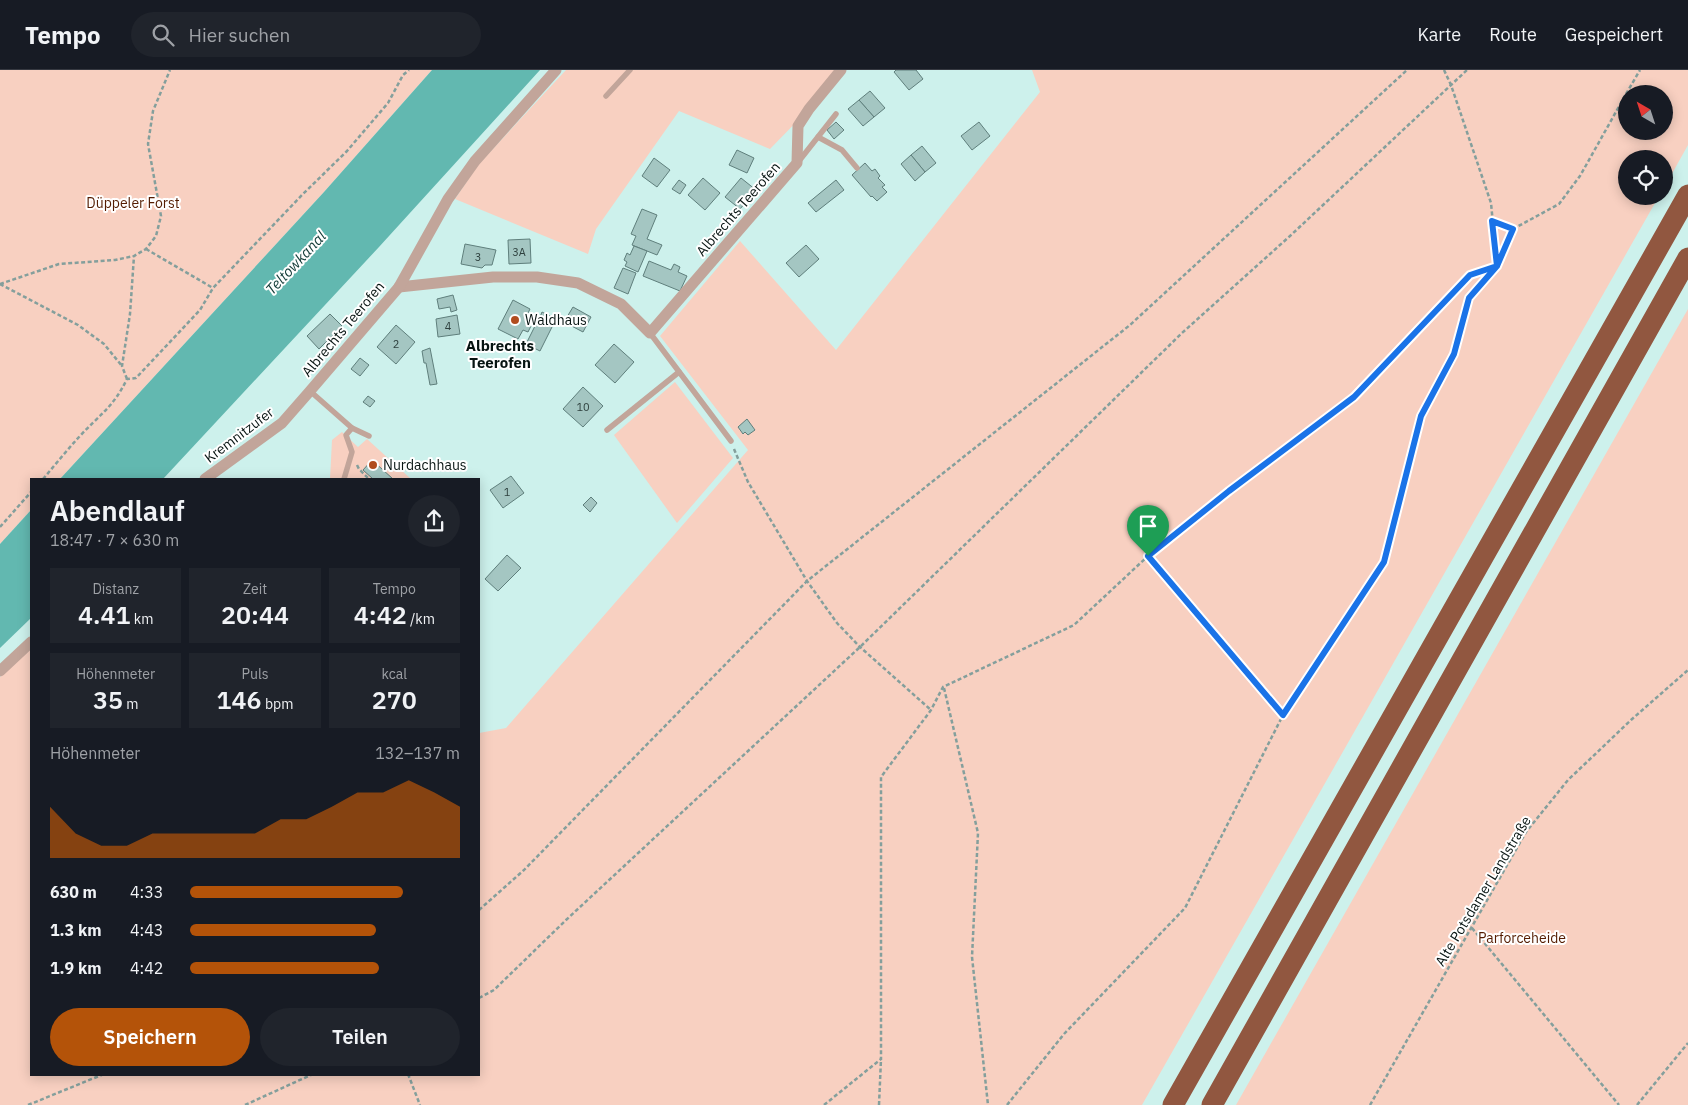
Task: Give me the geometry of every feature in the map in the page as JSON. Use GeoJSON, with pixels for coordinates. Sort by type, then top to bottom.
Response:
{"type":"FeatureCollection","features":[{"type":"Feature","properties":{"kind":"highway"},"geometry":{"type":"LineString","coordinates":[[1173,1105],[1688,195]]}},
{"type":"Feature","properties":{"kind":"highway"},"geometry":{"type":"LineString","coordinates":[[1212,1105],[1688,258]]}},
{"type":"Feature","properties":{"kind":"street","name":"Albrechts Teerofen"},"geometry":{"type":"LineString","coordinates":[[310,391],[399,287],[448,199],[474,161],[556,70]]}},
{"type":"Feature","properties":{"kind":"street","name":"Albrechts Teerofen"},"geometry":{"type":"LineString","coordinates":[[399,287],[493,277],[537,277],[578,283],[621,304],[655,334],[797,163],[798,126],[809,109],[841,70]]}},
{"type":"Feature","properties":{"kind":"street","name":"Kremnitzufer"},"geometry":{"type":"LineString","coordinates":[[206,478],[282,423],[310,391]]}},
{"type":"Feature","properties":{"kind":"street"},"geometry":{"type":"LineString","coordinates":[[0,671],[30,643]]}},
{"type":"Feature","properties":{"kind":"lane"},"geometry":{"type":"LineString","coordinates":[[606,96],[630,70]]}},
{"type":"Feature","properties":{"kind":"lane"},"geometry":{"type":"LineString","coordinates":[[797,163],[836,114]]}},
{"type":"Feature","properties":{"kind":"lane"},"geometry":{"type":"LineString","coordinates":[[818,137],[842,150],[857,168]]}},
{"type":"Feature","properties":{"kind":"lane","name":"Albrechts Teerofen"},"geometry":{"type":"LineString","coordinates":[[655,334],[679,372],[731,441]]}},
{"type":"Feature","properties":{"kind":"lane"},"geometry":{"type":"LineString","coordinates":[[607,430],[679,372]]}},
{"type":"Feature","properties":{"kind":"lane"},"geometry":{"type":"LineString","coordinates":[[310,391],[352,428],[369,436]]}},
{"type":"Feature","properties":{"kind":"lane"},"geometry":{"type":"LineString","coordinates":[[344,478],[352,452],[346,436],[352,428]]}},
{"type":"Feature","properties":{"kind":"path"},"geometry":{"type":"LineString","coordinates":[[0,284],[59,264],[115,260],[134,256],[146,249],[156,236],[161,216],[148,144],[153,111],[170,70]]}},
{"type":"Feature","properties":{"kind":"path"},"geometry":{"type":"LineString","coordinates":[[127,379],[136,378],[200,310],[213,288],[302,194],[347,151],[388,103],[403,75],[409,70]]}},
{"type":"Feature","properties":{"kind":"path"},"geometry":{"type":"LineString","coordinates":[[480,909],[524,870],[807,580],[1130,325],[1407,70]]}},
{"type":"Feature","properties":{"kind":"path"},"geometry":{"type":"LineString","coordinates":[[1444,70],[1451,85],[1491,203],[1497,266]]}},
{"type":"Feature","properties":{"kind":"path"},"geometry":{"type":"LineString","coordinates":[[480,997],[494,990],[566,920],[860,647],[1182,333],[1290,236],[1467,70]]}},
{"type":"Feature","properties":{"kind":"path"},"geometry":{"type":"LineString","coordinates":[[1631,85],[1640,70]]}},
{"type":"Feature","properties":{"kind":"path"},"geometry":{"type":"LineString","coordinates":[[1007,1105],[1064,1034],[1185,908],[1283,715],[1384,562],[1421,416],[1454,354],[1469,298],[1497,266],[1513,229],[1559,204],[1580,176],[1618,108]]}},
{"type":"Feature","properties":{"kind":"path"},"geometry":{"type":"LineString","coordinates":[[1492,221],[1513,229]]}},
{"type":"Feature","properties":{"kind":"path"},"geometry":{"type":"LineString","coordinates":[[146,249],[213,288]]}},
{"type":"Feature","properties":{"kind":"path"},"geometry":{"type":"LineString","coordinates":[[122,366],[130,314],[134,256]]}},
{"type":"Feature","properties":{"kind":"path"},"geometry":{"type":"LineString","coordinates":[[879,1105],[881,1059],[881,777],[931,710],[943,687],[1074,625],[1148,556],[1229,491],[1354,397],[1470,275],[1497,266]]}},
{"type":"Feature","properties":{"kind":"path"},"geometry":{"type":"LineString","coordinates":[[0,284],[78,326],[104,344],[122,366],[127,379],[120,394],[106,412],[80,436],[44,478]]}},
{"type":"Feature","properties":{"kind":"path"},"geometry":{"type":"LineString","coordinates":[[731,441],[748,482],[807,580],[837,623],[860,647],[931,710]]}},
{"type":"Feature","properties":{"kind":"path"},"geometry":{"type":"LineString","coordinates":[[352,452],[359,469],[368,478]]}},
{"type":"Feature","properties":{"kind":"path"},"geometry":{"type":"LineString","coordinates":[[0,527],[30,493]]}},
{"type":"Feature","properties":{"kind":"path"},"geometry":{"type":"LineString","coordinates":[[1148,556],[1283,715]]}},
{"type":"Feature","properties":{"kind":"path","name":"Alte Potsdamer Landstraße"},"geometry":{"type":"LineString","coordinates":[[1370,1105],[1526,832],[1568,780],[1631,720],[1688,670]]}},
{"type":"Feature","properties":{"kind":"path"},"geometry":{"type":"LineString","coordinates":[[943,687],[978,834],[972,958],[988,1105]]}},
{"type":"Feature","properties":{"kind":"path"},"geometry":{"type":"LineString","coordinates":[[1472,928],[1619,1105]]}},
{"type":"Feature","properties":{"kind":"path"},"geometry":{"type":"LineString","coordinates":[[1637,1105],[1688,1043]]}},
{"type":"Feature","properties":{"kind":"path"},"geometry":{"type":"LineString","coordinates":[[824,1105],[881,1059]]}},
{"type":"Feature","properties":{"kind":"path"},"geometry":{"type":"LineString","coordinates":[[28,1105],[99,1076]]}},
{"type":"Feature","properties":{"kind":"path"},"geometry":{"type":"LineString","coordinates":[[245,1105],[309,1076]]}},
{"type":"Feature","properties":{"kind":"path"},"geometry":{"type":"LineString","coordinates":[[409,1076],[420,1105]]}},
{"type":"Feature","properties":{"kind":"green space","name":"Düppeler Forst"},"geometry":{"type":"Polygon","coordinates":[[[0,70],[432,70],[324,192],[61,478],[30,478],[30,511],[0,544],[0,70]]]}},
{"type":"Feature","properties":{"kind":"green space"},"geometry":{"type":"Polygon","coordinates":[[[566,70],[841,70],[809,109],[770,149],[679,111],[596,229],[588,254],[455,199],[478,165],[566,70]]]}},
{"type":"Feature","properties":{"kind":"green space"},"geometry":{"type":"Polygon","coordinates":[[[1032,70],[1688,70],[1688,145],[1673,172],[1673,150],[1618,150],[1618,205],[1654,205],[1142,1105],[0,1105],[0,677],[30,650],[30,1076],[480,1076],[480,733],[506,728],[748,450],[660,336],[740,241],[836,350],[1040,92],[1032,70]]]}},
{"type":"Feature","properties":{"kind":"green space","name":"Parforceheide"},"geometry":{"type":"Polygon","coordinates":[[[1688,309],[1688,1105],[1236,1105],[1688,309]]]}},
{"type":"Feature","properties":{"kind":"green space"},"geometry":{"type":"Polygon","coordinates":[[[675,382],[733,458],[677,523],[614,435],[675,382]]]}},
{"type":"Feature","properties":{"kind":"green space"},"geometry":{"type":"Polygon","coordinates":[[[342,432],[358,447],[367,439],[410,478],[330,478],[332,440],[342,432]]]}},
{"type":"Feature","properties":{"kind":"water","name":"Teltowkanal"},"geometry":{"type":"Polygon","coordinates":[[[432,70],[540,70],[379,247],[164,478],[61,478],[324,192],[432,70]]]}},
{"type":"Feature","properties":{"kind":"water"},"geometry":{"type":"Polygon","coordinates":[[[30,511],[30,619],[0,648],[0,544],[30,511]]]}},
{"type":"Feature","properties":{"kind":"building"},"geometry":{"type":"Polygon","coordinates":[[[896,70],[916,70],[923,79],[909,90],[894,72],[896,70]]]}},
{"type":"Feature","properties":{"kind":"building"},"geometry":{"type":"Polygon","coordinates":[[[870,91],[885,108],[874,117],[859,100],[870,91]]]}},
{"type":"Feature","properties":{"kind":"building"},"geometry":{"type":"Polygon","coordinates":[[[859,100],[874,117],[863,126],[848,109],[859,100]]]}},
{"type":"Feature","properties":{"kind":"building"},"geometry":{"type":"Polygon","coordinates":[[[836,122],[844,130],[834,139],[827,130],[836,122]]]}},
{"type":"Feature","properties":{"kind":"building"},"geometry":{"type":"Polygon","coordinates":[[[979,122],[990,136],[972,150],[961,136],[979,122]]]}},
{"type":"Feature","properties":{"kind":"building"},"geometry":{"type":"Polygon","coordinates":[[[922,146],[936,163],[925,172],[911,155],[922,146]]]}},
{"type":"Feature","properties":{"kind":"building"},"geometry":{"type":"Polygon","coordinates":[[[737,150],[754,158],[747,173],[729,165],[737,150]]]}},
{"type":"Feature","properties":{"kind":"building"},"geometry":{"type":"Polygon","coordinates":[[[911,155],[925,172],[915,181],[901,164],[911,155]]]}},
{"type":"Feature","properties":{"kind":"building"},"geometry":{"type":"Polygon","coordinates":[[[654,158],[670,170],[657,187],[642,176],[654,158]]]}},
{"type":"Feature","properties":{"kind":"building"},"geometry":{"type":"Polygon","coordinates":[[[865,163],[872,171],[875,169],[880,176],[878,178],[885,185],[882,187],[887,192],[877,201],[871,197],[852,175],[865,163]]]}},
{"type":"Feature","properties":{"kind":"building"},"geometry":{"type":"Polygon","coordinates":[[[703,178],[720,193],[705,210],[688,195],[703,178]]]}},
{"type":"Feature","properties":{"kind":"building"},"geometry":{"type":"Polygon","coordinates":[[[741,178],[756,190],[740,209],[725,197],[741,178]]]}},
{"type":"Feature","properties":{"kind":"building"},"geometry":{"type":"Polygon","coordinates":[[[679,180],[686,185],[680,194],[672,189],[679,180]]]}},
{"type":"Feature","properties":{"kind":"building"},"geometry":{"type":"Polygon","coordinates":[[[836,180],[844,190],[816,212],[808,203],[836,180]]]}},
{"type":"Feature","properties":{"kind":"building"},"geometry":{"type":"Polygon","coordinates":[[[642,209],[657,215],[647,239],[662,245],[657,255],[632,245],[636,236],[631,234],[642,209]]]}},
{"type":"Feature","properties":{"kind":"building"},"geometry":{"type":"Polygon","coordinates":[[[530,239],[531,263],[509,264],[508,240],[530,239]]]}},
{"type":"Feature","properties":{"kind":"building"},"geometry":{"type":"Polygon","coordinates":[[[465,244],[496,250],[492,265],[485,265],[482,268],[461,264],[465,244]]]}},
{"type":"Feature","properties":{"kind":"building"},"geometry":{"type":"Polygon","coordinates":[[[806,245],[819,259],[799,277],[786,263],[806,245]]]}},
{"type":"Feature","properties":{"kind":"building"},"geometry":{"type":"Polygon","coordinates":[[[634,246],[647,251],[638,272],[625,266],[627,262],[624,260],[627,253],[630,255],[634,246]]]}},
{"type":"Feature","properties":{"kind":"building"},"geometry":{"type":"Polygon","coordinates":[[[649,261],[671,270],[674,264],[680,267],[678,272],[687,276],[680,291],[643,276],[649,261]]]}},
{"type":"Feature","properties":{"kind":"building"},"geometry":{"type":"Polygon","coordinates":[[[623,268],[636,273],[628,294],[614,288],[623,268]]]}},
{"type":"Feature","properties":{"kind":"building"},"geometry":{"type":"Polygon","coordinates":[[[453,295],[457,310],[451,312],[450,307],[439,309],[437,299],[453,295]]]}},
{"type":"Feature","properties":{"kind":"building","name":"Waldhaus"},"geometry":{"type":"Polygon","coordinates":[[[513,300],[530,309],[526,324],[531,326],[528,332],[523,330],[518,339],[498,329],[513,300]]]}},
{"type":"Feature","properties":{"kind":"building"},"geometry":{"type":"Polygon","coordinates":[[[573,307],[591,317],[583,332],[564,322],[573,307]]]}},
{"type":"Feature","properties":{"kind":"building"},"geometry":{"type":"Polygon","coordinates":[[[542,312],[556,319],[540,351],[526,344],[537,322],[532,320],[534,314],[540,317],[542,312]]]}},
{"type":"Feature","properties":{"kind":"building"},"geometry":{"type":"Polygon","coordinates":[[[330,314],[342,326],[319,349],[307,336],[330,314]]]}},
{"type":"Feature","properties":{"kind":"building"},"geometry":{"type":"Polygon","coordinates":[[[457,315],[460,334],[438,337],[436,319],[457,315]]]}},
{"type":"Feature","properties":{"kind":"building"},"geometry":{"type":"Polygon","coordinates":[[[396,325],[415,342],[396,364],[377,347],[396,325]]]}},
{"type":"Feature","properties":{"kind":"building"},"geometry":{"type":"Polygon","coordinates":[[[614,344],[634,362],[615,383],[595,365],[614,344]]]}},
{"type":"Feature","properties":{"kind":"building"},"geometry":{"type":"Polygon","coordinates":[[[430,348],[437,384],[430,385],[422,351],[430,348]]]}},
{"type":"Feature","properties":{"kind":"building"},"geometry":{"type":"Polygon","coordinates":[[[360,358],[369,365],[360,376],[351,369],[360,358]]]}},
{"type":"Feature","properties":{"kind":"building"},"geometry":{"type":"Polygon","coordinates":[[[583,387],[603,406],[583,427],[563,409],[583,387]]]}},
{"type":"Feature","properties":{"kind":"building"},"geometry":{"type":"Polygon","coordinates":[[[368,396],[375,401],[370,407],[363,402],[368,396]]]}},
{"type":"Feature","properties":{"kind":"building"},"geometry":{"type":"Polygon","coordinates":[[[747,419],[755,430],[748,435],[745,432],[743,434],[738,427],[747,419]]]}},
{"type":"Feature","properties":{"kind":"building","name":"Nurdachhaus"},"geometry":{"type":"Polygon","coordinates":[[[372,460],[392,478],[372,478],[363,470],[372,460]]]}},
{"type":"Feature","properties":{"kind":"building"},"geometry":{"type":"Polygon","coordinates":[[[511,476],[524,493],[503,508],[490,490],[511,476]]]}},
{"type":"Feature","properties":{"kind":"building"},"geometry":{"type":"Polygon","coordinates":[[[591,497],[597,503],[590,512],[583,505],[591,497]]]}},
{"type":"Feature","properties":{"kind":"building"},"geometry":{"type":"Polygon","coordinates":[[[507,555],[521,568],[498,591],[485,579],[507,555]]]}},
{"type":"Feature","properties":{"kind":"place","name":"Waldhaus"},"geometry":{"type":"Point","coordinates":[515,320]}},
{"type":"Feature","properties":{"kind":"place","name":"Nurdachhaus"},"geometry":{"type":"Point","coordinates":[373,465]}},
{"type":"Feature","properties":{"kind":"district","name":"Albrechts Teerofen"},"geometry":{"type":"Point","coordinates":[500,354]}},
{"type":"Feature","properties":{"kind":"route"},"geometry":{"type":"LineString","coordinates":[[1148,556],[1229,491],[1354,397],[1470,275],[1497,266],[1492,221],[1513,229],[1497,266],[1469,298],[1454,354],[1421,416],[1384,562],[1283,715],[1148,556]]}}]}
